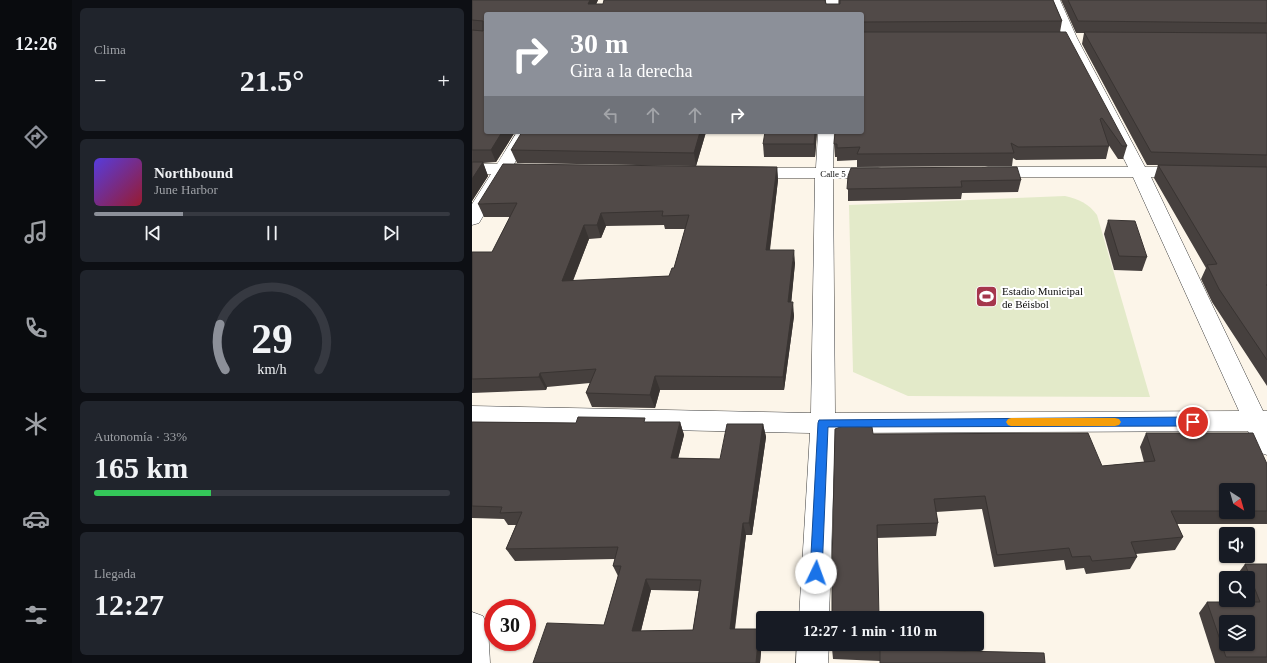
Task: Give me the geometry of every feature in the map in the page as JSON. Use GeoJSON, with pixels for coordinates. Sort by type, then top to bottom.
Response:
{"type":"FeatureCollection","features":[{"type":"Feature","properties":{"kind":"street"},"geometry":{"type":"LineString","coordinates":[[832,0],[833,12]]}},
{"type":"Feature","properties":{"kind":"street"},"geometry":{"type":"LineString","coordinates":[[1054,0],[1069,38],[1139,171],[1261,421],[1267,445]]}},
{"type":"Feature","properties":{"kind":"street"},"geometry":{"type":"LineString","coordinates":[[472,220],[524,134]]}},
{"type":"Feature","properties":{"kind":"street"},"geometry":{"type":"LineString","coordinates":[[814,611],[823,423],[824,174],[826,134]]}},
{"type":"Feature","properties":{"kind":"street"},"geometry":{"type":"LineString","coordinates":[[472,169],[549,170]]}},
{"type":"Feature","properties":{"kind":"street","name":"Calle 5"},"geometry":{"type":"LineString","coordinates":[[730,172],[824,174],[894,173]]}},
{"type":"Feature","properties":{"kind":"street"},"geometry":{"type":"LineString","coordinates":[[973,172],[1199,172]]}},
{"type":"Feature","properties":{"kind":"street"},"geometry":{"type":"LineString","coordinates":[[472,416],[823,423],[1261,421]]}},
{"type":"Feature","properties":{"kind":"street"},"geometry":{"type":"LineString","coordinates":[[472,627],[474,663]]}},
{"type":"Feature","properties":{"kind":"street"},"geometry":{"type":"LineString","coordinates":[[812,663],[813,651]]}},
{"type":"Feature","properties":{"kind":"green space","name":"Estadio Municipal de Béisbol"},"geometry":{"type":"Polygon","coordinates":[[[1065,196],[1083,202],[1097,215],[1150,397],[908,396],[853,372],[849,205],[1065,196]]]}},
{"type":"Feature","properties":{"kind":"building"},"geometry":{"type":"Polygon","coordinates":[[[472,0],[590,0],[588,4],[603,4],[604,0],[825,0],[826,4],[840,4],[840,0],[1053,0],[1062,21],[864,22],[864,12],[484,12],[484,134],[501,134],[491,150],[472,150],[472,30],[483,31],[483,21],[472,20],[472,0]]]}},
{"type":"Feature","properties":{"kind":"building"},"geometry":{"type":"Polygon","coordinates":[[[1068,0],[1267,0],[1267,23],[1078,21],[1068,0]]]}},
{"type":"Feature","properties":{"kind":"building"},"geometry":{"type":"Polygon","coordinates":[[[864,32],[1066,32],[1127,146],[1122,146],[1102,118],[1100,119],[1109,146],[1018,147],[1011,143],[1014,153],[857,154],[860,147],[837,148],[837,144],[834,144],[835,134],[864,134],[864,32]]]}},
{"type":"Feature","properties":{"kind":"building"},"geometry":{"type":"Polygon","coordinates":[[[1084,32],[1267,33],[1267,155],[1151,152],[1084,32]]]}},
{"type":"Feature","properties":{"kind":"building"},"geometry":{"type":"Polygon","coordinates":[[[521,134],[699,134],[694,153],[511,150],[521,134]]]}},
{"type":"Feature","properties":{"kind":"building"},"geometry":{"type":"Polygon","coordinates":[[[765,134],[815,134],[814,144],[763,144],[765,134]]]}},
{"type":"Feature","properties":{"kind":"building"},"geometry":{"type":"Polygon","coordinates":[[[472,162],[483,162],[472,179],[472,162]]]}},
{"type":"Feature","properties":{"kind":"building"},"geometry":{"type":"Polygon","coordinates":[[[503,164],[777,167],[766,250],[794,250],[788,302],[793,302],[783,377],[655,376],[650,395],[586,393],[596,369],[540,373],[539,377],[472,379],[472,252],[492,252],[517,203],[478,204],[503,164]],[[663,211],[601,213],[597,225],[584,225],[562,281],[669,276],[672,268],[674,268],[689,215],[662,216],[663,211]]]}},
{"type":"Feature","properties":{"kind":"building"},"geometry":{"type":"Polygon","coordinates":[[[1158,165],[1267,167],[1267,360],[1219,289],[1207,265],[1217,264],[1158,165]]]}},
{"type":"Feature","properties":{"kind":"building"},"geometry":{"type":"Polygon","coordinates":[[[1017,167],[1021,180],[961,181],[962,187],[847,189],[848,176],[851,168],[1017,167]]]}},
{"type":"Feature","properties":{"kind":"building"},"geometry":{"type":"Polygon","coordinates":[[[1108,220],[1135,221],[1147,257],[1119,256],[1108,220]]]}},
{"type":"Feature","properties":{"kind":"building"},"geometry":{"type":"Polygon","coordinates":[[[578,417],[645,418],[644,422],[680,422],[671,458],[720,459],[727,424],[763,424],[749,523],[743,523],[730,629],[756,629],[756,663],[533,663],[547,623],[604,625],[621,566],[613,566],[618,547],[506,549],[522,512],[500,513],[502,507],[472,506],[472,422],[576,423],[578,417]],[[646,579],[632,631],[693,630],[701,580],[646,579]]]}},
{"type":"Feature","properties":{"kind":"building"},"geometry":{"type":"Polygon","coordinates":[[[843,426],[872,427],[873,434],[1088,433],[1102,466],[1155,461],[1146,433],[1253,433],[1267,464],[1267,511],[1255,511],[1255,483],[1219,483],[1219,511],[1171,511],[1183,537],[1131,542],[1137,557],[1092,561],[1090,556],[1072,557],[1069,548],[997,555],[985,496],[934,499],[938,523],[877,525],[879,611],[832,611],[835,429],[843,426]]]}},
{"type":"Feature","properties":{"kind":"building"},"geometry":{"type":"Polygon","coordinates":[[[1245,564],[1267,564],[1267,657],[1226,657],[1224,651],[1255,651],[1255,615],[1219,615],[1219,637],[1207,602],[1219,602],[1219,607],[1255,607],[1255,602],[1260,602],[1255,589],[1255,571],[1248,571],[1245,564]]]}},
{"type":"Feature","properties":{"kind":"building"},"geometry":{"type":"Polygon","coordinates":[[[880,651],[962,651],[1044,653],[1045,663],[880,663],[880,651]]]}},
{"type":"Feature","properties":{"kind":"slow traffic"},"geometry":{"type":"LineString","coordinates":[[1011,422],[1115,422]]}},
{"type":"Feature","properties":{"kind":"place","name":"Estadio Municipal de Béisbol"},"geometry":{"type":"Point","coordinates":[986,297]}},
{"type":"Feature","properties":{"kind":"route"},"geometry":{"type":"LineString","coordinates":[[816,573],[823,423],[1193,422]]}}]}
